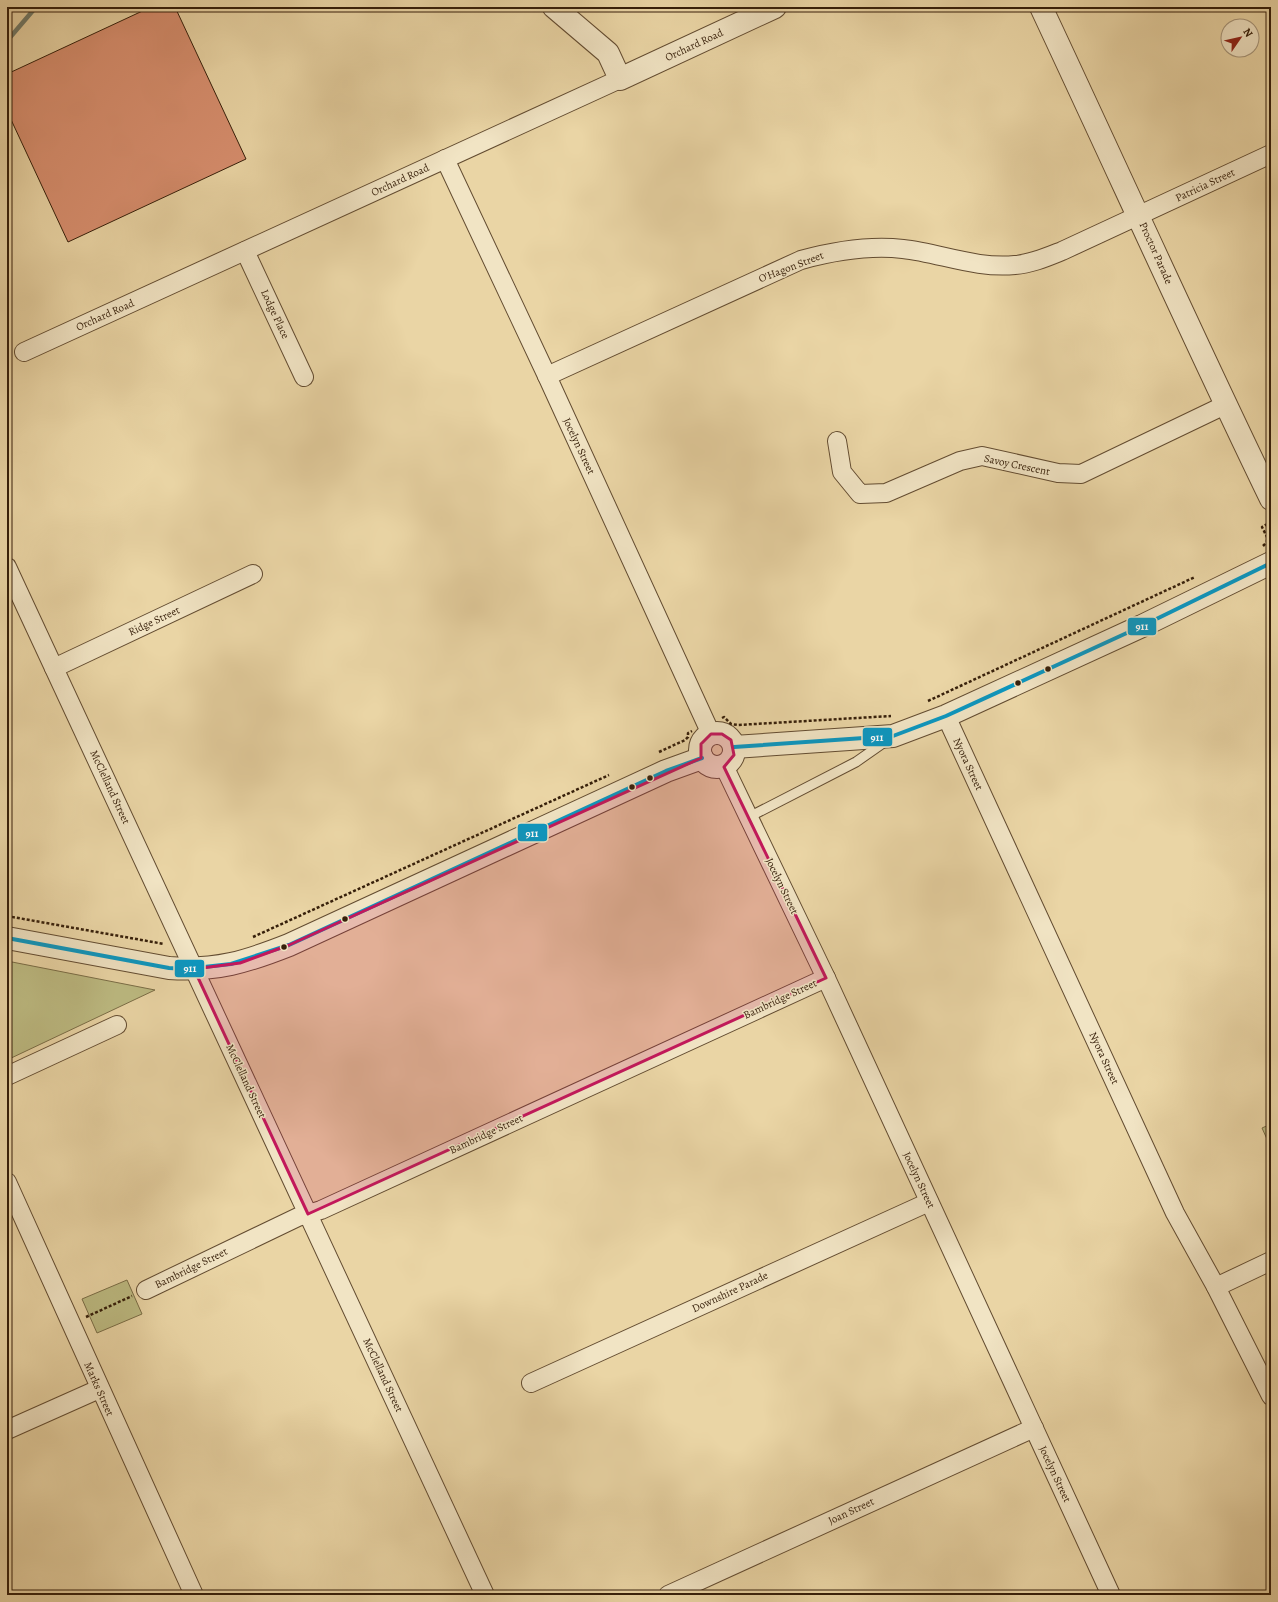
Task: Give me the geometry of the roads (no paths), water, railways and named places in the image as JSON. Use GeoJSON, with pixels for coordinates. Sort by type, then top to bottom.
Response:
{"type":"FeatureCollection","features":[{"type":"Feature","properties":{"kind":"street"},"geometry":{"type":"LineString","coordinates":[[554,7],[608,53],[620,79]]}},
{"type":"Feature","properties":{"kind":"street","name":"Orchard Road"},"geometry":{"type":"LineString","coordinates":[[24,352],[775,7]]}},
{"type":"Feature","properties":{"kind":"street","name":"Proctor Parade"},"geometry":{"type":"LineString","coordinates":[[1041,7],[1271,499]]}},
{"type":"Feature","properties":{"kind":"street","name":"Patricia Street"},"geometry":{"type":"LineString","coordinates":[[1140,216],[1271,154]]}},
{"type":"Feature","properties":{"kind":"street","name":"Jocelyn Street"},"geometry":{"type":"LineString","coordinates":[[444,159],[547,376],[711,734]]}},
{"type":"Feature","properties":{"kind":"street","name":"O'Hagon Street"},"geometry":{"type":"LineString","coordinates":[[547,376],[775,271],[801,260],[829,252],[866,248],[903,249],[987,265],[1015,265],[1039,260],[1062,251],[1140,216]]}},
{"type":"Feature","properties":{"kind":"street","name":"Lodge Place"},"geometry":{"type":"LineString","coordinates":[[246,251],[304,377]]}},
{"type":"Feature","properties":{"kind":"street","name":"Savoy Crescent"},"geometry":{"type":"LineString","coordinates":[[837,441],[842,472],[860,494],[886,493],[960,461],[982,456],[1058,473],[1080,474],[1226,405]]}},
{"type":"Feature","properties":{"kind":"street"},"geometry":{"type":"LineString","coordinates":[[734,747],[893,736],[946,716],[1142,626],[1264,556]]}},
{"type":"Feature","properties":{"kind":"street","name":"McClelland Street"},"geometry":{"type":"LineString","coordinates":[[7,567],[485,1595]]}},
{"type":"Feature","properties":{"kind":"street","name":"Ridge Street"},"geometry":{"type":"LineString","coordinates":[[54,668],[253,574]]}},
{"type":"Feature","properties":{"kind":"street","name":"Nyora Street"},"geometry":{"type":"LineString","coordinates":[[946,716],[1175,1213],[1216,1287],[1271,1396]]}},
{"type":"Feature","properties":{"kind":"street"},"geometry":{"type":"LineString","coordinates":[[718,733],[725,735],[731,740],[734,747],[732,759],[724,766],[715,768],[710,766],[702,758],[701,744],[711,734],[718,733]]}},
{"type":"Feature","properties":{"kind":"street"},"geometry":{"type":"LineString","coordinates":[[7,938],[144,964],[194,969],[240,963],[289,945],[666,771],[702,758]]}},
{"type":"Feature","properties":{"kind":"street","name":"Jocelyn Street"},"geometry":{"type":"LineString","coordinates":[[724,766],[826,978],[1112,1595]]}},
{"type":"Feature","properties":{"kind":"street","name":"Bambridge Street"},"geometry":{"type":"LineString","coordinates":[[146,1290],[308,1214],[329,1206],[826,978]]}},
{"type":"Feature","properties":{"kind":"street"},"geometry":{"type":"LineString","coordinates":[[7,1076],[117,1025]]}},
{"type":"Feature","properties":{"kind":"street","name":"Marks Street"},"geometry":{"type":"LineString","coordinates":[[9,1189],[194,1595]]}},
{"type":"Feature","properties":{"kind":"street","name":"Downshire Parade"},"geometry":{"type":"LineString","coordinates":[[531,1383],[929,1202]]}},
{"type":"Feature","properties":{"kind":"street"},"geometry":{"type":"LineString","coordinates":[[1216,1287],[1271,1261]]}},
{"type":"Feature","properties":{"kind":"street"},"geometry":{"type":"LineString","coordinates":[[7,1430],[99,1388]]}},
{"type":"Feature","properties":{"kind":"street","name":"Joan Street"},"geometry":{"type":"LineString","coordinates":[[668,1595],[1034,1428]]}},
{"type":"Feature","properties":{"kind":"lane"},"geometry":{"type":"LineString","coordinates":[[749,817],[856,762],[893,736]]}},
{"type":"Feature","properties":{"kind":"waterway"},"geometry":{"type":"LineString","coordinates":[[7,41],[36,7]]}}]}
